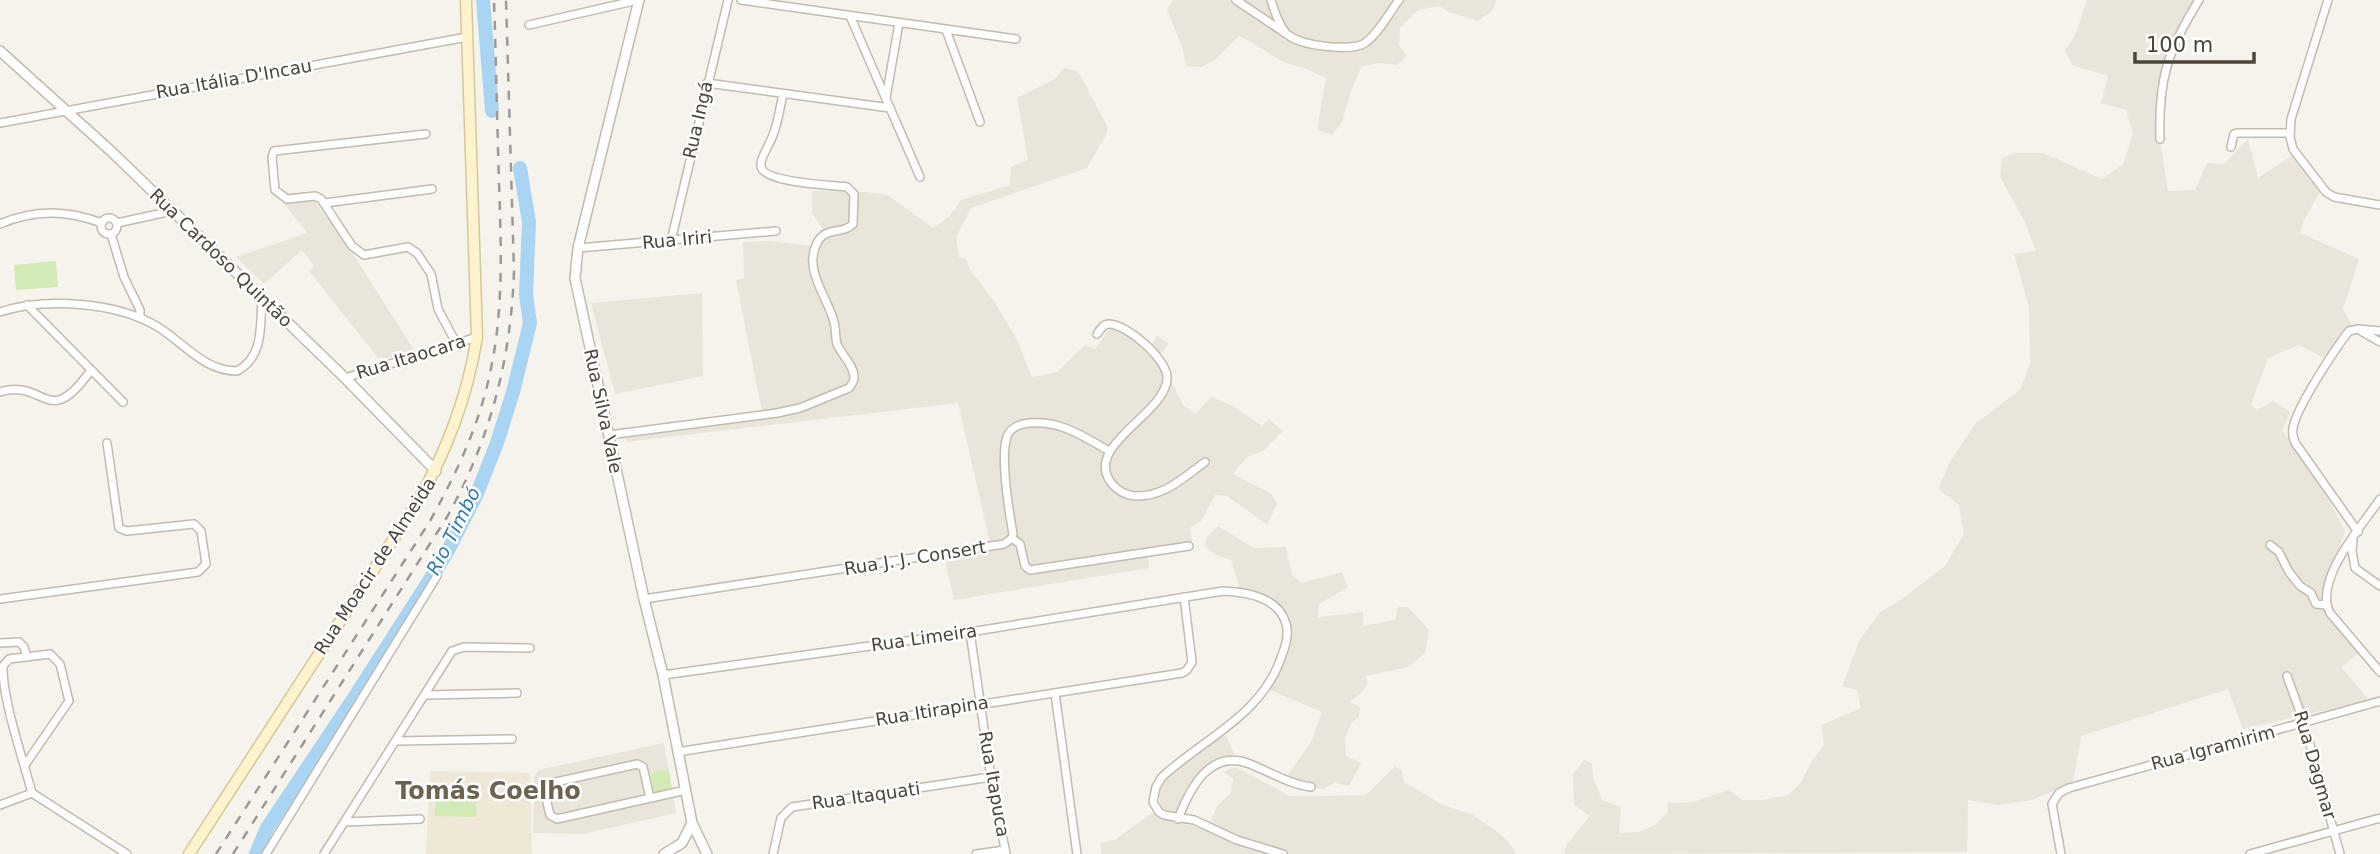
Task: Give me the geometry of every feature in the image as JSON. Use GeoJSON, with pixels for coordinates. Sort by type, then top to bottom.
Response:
{"type":"FeatureCollection","features":[{"type":"Feature","properties":{"kind":"main road","name":"Rua Moacir de Almeida"},"geometry":{"type":"LineString","coordinates":[[189,854],[415,506],[436,471],[460,413],[477,337],[466,0]]}},
{"type":"Feature","properties":{"kind":"street"},"geometry":{"type":"LineString","coordinates":[[528,25],[638,0]]}},
{"type":"Feature","properties":{"kind":"street","name":"Rua Silva Vale"},"geometry":{"type":"LineString","coordinates":[[638,0],[575,269],[644,599],[663,675],[692,823],[707,854]]}},
{"type":"Feature","properties":{"kind":"street","name":"Rua Ingá"},"geometry":{"type":"LineString","coordinates":[[671,241],[728,0]]}},
{"type":"Feature","properties":{"kind":"street"},"geometry":{"type":"LineString","coordinates":[[741,0],[1016,39]]}},
{"type":"Feature","properties":{"kind":"street"},"geometry":{"type":"LineString","coordinates":[[1236,0],[1308,45],[1356,47],[1369,40],[1399,0]]}},
{"type":"Feature","properties":{"kind":"street"},"geometry":{"type":"LineString","coordinates":[[1271,0],[1287,34]]}},
{"type":"Feature","properties":{"kind":"street"},"geometry":{"type":"LineString","coordinates":[[2160,139],[2159,108],[2164,69],[2172,47],[2199,0]]}},
{"type":"Feature","properties":{"kind":"street"},"geometry":{"type":"LineString","coordinates":[[2328,0],[2291,120],[2293,149],[2326,192],[2334,197],[2378,205],[2380,196]]}},
{"type":"Feature","properties":{"kind":"street"},"geometry":{"type":"LineString","coordinates":[[850,16],[920,177]]}},
{"type":"Feature","properties":{"kind":"street"},"geometry":{"type":"LineString","coordinates":[[886,99],[899,23]]}},
{"type":"Feature","properties":{"kind":"street"},"geometry":{"type":"LineString","coordinates":[[946,30],[980,122]]}},
{"type":"Feature","properties":{"kind":"street","name":"Rua Itália D'Incau"},"geometry":{"type":"LineString","coordinates":[[0,123],[467,37]]}},
{"type":"Feature","properties":{"kind":"street","name":"Rua Cardoso Quintão"},"geometry":{"type":"LineString","coordinates":[[0,51],[66,109],[173,211],[345,377],[436,471]]}},
{"type":"Feature","properties":{"kind":"street"},"geometry":{"type":"LineString","coordinates":[[707,83],[890,108]]}},
{"type":"Feature","properties":{"kind":"street"},"geometry":{"type":"LineString","coordinates":[[609,435],[777,413],[800,408],[849,388],[853,383],[853,373],[837,344],[834,322],[821,293],[813,260],[817,244],[825,233],[847,229],[853,224],[854,194],[853,190],[847,187],[774,178],[768,176],[761,167],[775,132],[783,94]]}},
{"type":"Feature","properties":{"kind":"street"},"geometry":{"type":"LineString","coordinates":[[2231,147],[2232,138],[2237,133],[2290,134]]}},
{"type":"Feature","properties":{"kind":"street"},"geometry":{"type":"LineString","coordinates":[[426,134],[274,151],[272,157],[275,190],[287,199],[315,196],[325,204],[352,246],[364,255],[408,247],[417,253],[431,274],[435,301],[456,343]]}},
{"type":"Feature","properties":{"kind":"street"},"geometry":{"type":"LineString","coordinates":[[325,204],[432,189]]}},
{"type":"Feature","properties":{"kind":"street"},"geometry":{"type":"LineString","coordinates":[[0,224],[44,211],[102,223],[109,219],[117,223],[173,211]]}},
{"type":"Feature","properties":{"kind":"street"},"geometry":{"type":"LineString","coordinates":[[102,223],[103,232],[111,234]]}},
{"type":"Feature","properties":{"kind":"street"},"geometry":{"type":"LineString","coordinates":[[111,234],[116,230],[117,223]]}},
{"type":"Feature","properties":{"kind":"street","name":"Rua Iriri"},"geometry":{"type":"LineString","coordinates":[[579,248],[776,231]]}},
{"type":"Feature","properties":{"kind":"street"},"geometry":{"type":"LineString","coordinates":[[111,234],[124,277],[140,310],[140,318]]}},
{"type":"Feature","properties":{"kind":"street"},"geometry":{"type":"LineString","coordinates":[[0,312],[27,305],[76,304],[140,318],[159,328],[194,356],[214,367],[237,371],[244,367],[257,350],[262,299]]}},
{"type":"Feature","properties":{"kind":"street"},"geometry":{"type":"LineString","coordinates":[[27,305],[123,402]]}},
{"type":"Feature","properties":{"kind":"street"},"geometry":{"type":"LineString","coordinates":[[1097,334],[1109,324],[1131,335],[1157,355],[1168,376],[1162,393],[1153,405],[1109,451],[1105,464],[1110,481],[1125,494],[1134,496],[1162,492],[1205,462]]}},
{"type":"Feature","properties":{"kind":"street"},"geometry":{"type":"LineString","coordinates":[[2358,329],[2380,342]]}},
{"type":"Feature","properties":{"kind":"street"},"geometry":{"type":"LineString","coordinates":[[2380,331],[2349,331],[2296,419],[2292,432],[2296,444],[2356,536],[2352,551],[2356,568],[2380,586]]}},
{"type":"Feature","properties":{"kind":"street","name":"Rua Itaocara"},"geometry":{"type":"LineString","coordinates":[[345,377],[477,337]]}},
{"type":"Feature","properties":{"kind":"street"},"geometry":{"type":"LineString","coordinates":[[0,392],[23,390],[43,399],[66,399],[91,370]]}},
{"type":"Feature","properties":{"kind":"street"},"geometry":{"type":"LineString","coordinates":[[1109,451],[1062,425],[1038,422],[1017,425],[1011,430],[1005,447],[1012,538],[1020,544],[1025,566],[1030,570],[1189,546]]}},
{"type":"Feature","properties":{"kind":"street"},"geometry":{"type":"LineString","coordinates":[[0,598],[198,572],[206,564],[201,531],[194,524],[127,531],[119,528],[107,443]]}},
{"type":"Feature","properties":{"kind":"street"},"geometry":{"type":"LineString","coordinates":[[2380,499],[2335,567],[2326,593],[2326,606],[2330,613],[2380,672]]}},
{"type":"Feature","properties":{"kind":"street","name":"Rua J. J. Consert"},"geometry":{"type":"LineString","coordinates":[[644,599],[994,545],[1008,542],[1012,538]]}},
{"type":"Feature","properties":{"kind":"street"},"geometry":{"type":"LineString","coordinates":[[2270,545],[2279,552],[2300,586],[2309,590],[2316,604],[2326,606]]}},
{"type":"Feature","properties":{"kind":"street"},"geometry":{"type":"LineString","coordinates":[[266,854],[438,576]]}},
{"type":"Feature","properties":{"kind":"street","name":"Rua Limeira"},"geometry":{"type":"LineString","coordinates":[[663,675],[970,632],[1223,591],[1254,595],[1278,608],[1285,620],[1287,631],[1281,660],[1266,687],[1243,715],[1162,777],[1154,794],[1155,807],[1164,815],[1178,819]]}},
{"type":"Feature","properties":{"kind":"street","name":"Rua Itirapina"},"geometry":{"type":"LineString","coordinates":[[677,752],[1177,674],[1187,670],[1192,657],[1184,597]]}},
{"type":"Feature","properties":{"kind":"street","name":"Rua Itapuca"},"geometry":{"type":"LineString","coordinates":[[970,632],[1005,852]]}},
{"type":"Feature","properties":{"kind":"street"},"geometry":{"type":"LineString","coordinates":[[0,643],[19,642],[27,657]]}},
{"type":"Feature","properties":{"kind":"street"},"geometry":{"type":"LineString","coordinates":[[324,854],[448,656],[457,648],[530,648]]}},
{"type":"Feature","properties":{"kind":"street"},"geometry":{"type":"LineString","coordinates":[[25,765],[69,701],[60,664],[54,655],[9,659],[3,671],[4,700],[32,793],[127,854]]}},
{"type":"Feature","properties":{"kind":"street","name":"Rua Dagmar"},"geometry":{"type":"LineString","coordinates":[[2287,677],[2304,723],[2340,854]]}},
{"type":"Feature","properties":{"kind":"street"},"geometry":{"type":"LineString","coordinates":[[426,695],[517,693]]}},
{"type":"Feature","properties":{"kind":"street"},"geometry":{"type":"LineString","coordinates":[[1055,693],[1077,854]]}},
{"type":"Feature","properties":{"kind":"street","name":"Rua Igramirim"},"geometry":{"type":"LineString","coordinates":[[2060,854],[2052,804],[2059,793],[2068,788],[2380,701]]}},
{"type":"Feature","properties":{"kind":"street"},"geometry":{"type":"LineString","coordinates":[[396,741],[512,739]]}},
{"type":"Feature","properties":{"kind":"street"},"geometry":{"type":"LineString","coordinates":[[1283,854],[1237,840],[1194,820],[1178,819],[1187,796],[1198,777],[1209,768],[1228,760],[1248,763],[1311,787]]}},
{"type":"Feature","properties":{"kind":"street"},"geometry":{"type":"LineString","coordinates":[[650,798],[643,768],[637,764],[547,784],[544,790],[550,816],[554,819],[650,798],[685,790]]}},
{"type":"Feature","properties":{"kind":"street","name":"Rua Itaquati"},"geometry":{"type":"LineString","coordinates":[[773,854],[781,818],[792,807],[992,777]]}},
{"type":"Feature","properties":{"kind":"street"},"geometry":{"type":"LineString","coordinates":[[0,805],[32,793]]}},
{"type":"Feature","properties":{"kind":"street"},"geometry":{"type":"LineString","coordinates":[[345,822],[421,818]]}},
{"type":"Feature","properties":{"kind":"street"},"geometry":{"type":"LineString","coordinates":[[2250,854],[2380,818]]}},
{"type":"Feature","properties":{"kind":"street"},"geometry":{"type":"LineString","coordinates":[[664,854],[682,843],[692,823]]}},
{"type":"Feature","properties":{"kind":"street"},"geometry":{"type":"LineString","coordinates":[[976,854],[1005,852]]}},
{"type":"Feature","properties":{"kind":"shaded area"},"geometry":{"type":"Polygon","coordinates":[[[1173,0],[1497,0],[1492,11],[1478,21],[1439,6],[1418,10],[1400,28],[1399,45],[1407,56],[1397,65],[1378,63],[1361,67],[1342,122],[1332,135],[1317,130],[1326,78],[1283,62],[1239,36],[1216,59],[1202,67],[1186,66],[1183,49],[1167,10],[1173,0]]]}},
{"type":"Feature","properties":{"kind":"shaded area"},"geometry":{"type":"Polygon","coordinates":[[[2087,0],[2197,0],[2164,69],[2157,120],[2168,191],[2195,190],[2207,163],[2223,165],[2248,139],[2258,178],[2294,154],[2321,190],[2304,220],[2300,233],[2359,259],[2343,309],[2353,327],[2330,361],[2299,345],[2268,358],[2251,405],[2257,410],[2273,401],[2291,412],[2282,430],[2315,474],[2345,531],[2322,602],[2362,651],[2341,667],[2369,700],[2243,729],[2228,689],[2081,736],[2073,783],[2032,800],[1998,805],[1968,800],[1967,852],[1564,854],[1567,844],[1590,816],[1574,805],[1573,774],[1584,760],[1592,763],[1593,777],[1602,800],[1621,807],[1619,833],[1638,832],[1655,825],[1668,812],[1667,803],[1693,802],[1729,790],[1743,800],[1788,795],[1801,783],[1811,762],[1824,745],[1821,725],[1861,708],[1857,690],[1842,686],[1859,641],[1880,612],[1945,566],[1964,534],[1959,505],[1938,489],[1951,460],[1975,424],[2020,390],[2030,364],[2029,307],[2014,254],[2036,251],[2024,220],[2000,177],[2002,158],[2014,153],[2043,153],[2102,179],[2123,164],[2133,134],[2126,110],[2101,103],[2108,76],[2072,65],[2065,51],[2076,33],[2087,0]]]}},
{"type":"Feature","properties":{"kind":"shaded area"},"geometry":{"type":"Polygon","coordinates":[[[1064,68],[1078,71],[1107,126],[1107,133],[1087,168],[971,208],[956,237],[959,257],[966,259],[969,268],[996,304],[1017,340],[1032,377],[1057,372],[1085,345],[1095,349],[1113,324],[1151,346],[1157,336],[1169,344],[1159,356],[1183,405],[1196,414],[1211,397],[1233,406],[1262,426],[1269,419],[1283,431],[1263,451],[1247,457],[1233,474],[1272,494],[1277,504],[1268,523],[1227,496],[1215,495],[1201,521],[1190,528],[1193,548],[1148,555],[1149,568],[954,600],[945,560],[992,551],[958,403],[627,442],[625,438],[763,417],[736,280],[744,278],[743,242],[768,241],[821,247],[827,236],[812,213],[812,191],[888,195],[933,228],[950,216],[961,200],[1010,185],[1011,167],[1028,160],[1017,98],[1055,79],[1064,68]]]}},
{"type":"Feature","properties":{"kind":"shaded area"},"geometry":{"type":"Polygon","coordinates":[[[311,197],[348,246],[414,350],[378,358],[309,271],[314,266],[302,250],[264,284],[236,257],[307,233],[283,202],[311,197]]]}},
{"type":"Feature","properties":{"kind":"shaded area"},"geometry":{"type":"Polygon","coordinates":[[[702,293],[703,376],[615,394],[591,303],[702,293]]]}},
{"type":"Feature","properties":{"kind":"shaded area"},"geometry":{"type":"Polygon","coordinates":[[[1218,526],[1254,548],[1286,547],[1292,575],[1302,583],[1342,572],[1348,587],[1319,604],[1318,617],[1363,612],[1363,626],[1395,620],[1398,607],[1408,607],[1429,630],[1425,653],[1408,667],[1365,676],[1368,682],[1363,691],[1350,702],[1360,707],[1359,717],[1352,722],[1345,738],[1346,756],[1361,763],[1349,786],[1335,783],[1323,789],[1290,783],[1287,776],[1311,742],[1322,712],[1270,690],[1290,648],[1292,632],[1288,619],[1281,609],[1256,592],[1240,589],[1231,560],[1218,556],[1205,547],[1207,537],[1218,526]]]}},
{"type":"Feature","properties":{"kind":"shaded area"},"geometry":{"type":"Polygon","coordinates":[[[1226,735],[1234,754],[1213,765],[1175,812],[1166,812],[1161,808],[1159,793],[1167,777],[1198,752],[1226,735]]]}},
{"type":"Feature","properties":{"kind":"shaded area"},"geometry":{"type":"Polygon","coordinates":[[[664,743],[676,813],[583,834],[533,833],[534,777],[538,770],[664,743]]]}},
{"type":"Feature","properties":{"kind":"shaded area"},"geometry":{"type":"Polygon","coordinates":[[[1395,766],[1402,771],[1404,782],[1441,804],[1473,815],[1500,834],[1516,854],[1102,854],[1100,843],[1115,840],[1152,813],[1199,828],[1211,821],[1217,806],[1231,793],[1233,779],[1224,772],[1235,767],[1290,796],[1319,796],[1366,795],[1395,766]]]}},
{"type":"Feature","properties":{"kind":"shaded area"},"geometry":{"type":"Polygon","coordinates":[[[430,771],[530,773],[532,854],[426,854],[430,771]]]}},
{"type":"Feature","properties":{"kind":"green space"},"geometry":{"type":"Polygon","coordinates":[[[56,261],[58,287],[16,290],[14,265],[56,261]]]}},
{"type":"Feature","properties":{"kind":"green space"},"geometry":{"type":"Polygon","coordinates":[[[669,769],[672,790],[654,793],[651,772],[669,769]]]}},
{"type":"Feature","properties":{"kind":"green space"},"geometry":{"type":"Polygon","coordinates":[[[436,788],[477,789],[476,817],[435,816],[436,788]]]}},
{"type":"Feature","properties":{"kind":"waterway","name":"Rio Timbó"},"geometry":{"type":"LineString","coordinates":[[483,0],[492,111]]}},
{"type":"Feature","properties":{"kind":"waterway","name":"Rio Timbó"},"geometry":{"type":"LineString","coordinates":[[256,854],[267,828],[445,556],[476,496],[497,443],[530,323],[526,295],[529,222],[520,168]]}},
{"type":"Feature","properties":{"kind":"railway"},"geometry":{"type":"LineString","coordinates":[[216,854],[430,521],[458,467],[480,412],[498,326],[500,278],[494,0]]}},
{"type":"Feature","properties":{"kind":"railway"},"geometry":{"type":"LineString","coordinates":[[233,854],[447,517],[486,429],[503,368],[514,271],[506,0]]}},
{"type":"Feature","properties":{"kind":"district","name":"Tomás Coelho"},"geometry":{"type":"Point","coordinates":[488,791]}}]}
